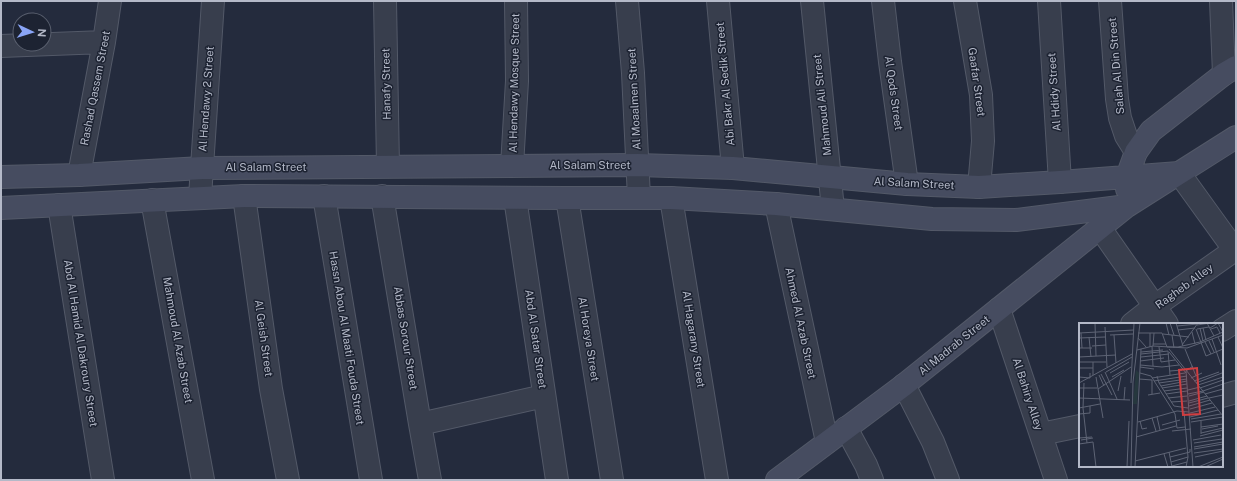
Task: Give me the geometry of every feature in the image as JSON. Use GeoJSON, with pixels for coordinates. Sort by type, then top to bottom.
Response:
{"type":"FeatureCollection","features":[{"type":"Feature","properties":{"kind":"street","name":"Rashad Qassem Street"},"geometry":{"type":"LineString","coordinates":[[79,174],[104,42],[110,1]]}},
{"type":"Feature","properties":{"kind":"street","name":"Al Hendawy 2 Street"},"geometry":{"type":"LineString","coordinates":[[200,197],[213,1]]}},
{"type":"Feature","properties":{"kind":"street","name":"Hanafy Street"},"geometry":{"type":"LineString","coordinates":[[385,1],[388,166]]}},
{"type":"Feature","properties":{"kind":"street","name":"Al Hendawy Mosque Street"},"geometry":{"type":"LineString","coordinates":[[512,166],[517,81],[516,1]]}},
{"type":"Feature","properties":{"kind":"street","name":"Al Moaalmen Street"},"geometry":{"type":"LineString","coordinates":[[627,1],[633,73],[639,198]]}},
{"type":"Feature","properties":{"kind":"street","name":"Abi Bakr Al Sedik Street"},"geometry":{"type":"LineString","coordinates":[[718,1],[733,168]]}},
{"type":"Feature","properties":{"kind":"street","name":"Mahmoud Ali Street"},"geometry":{"type":"LineString","coordinates":[[812,1],[833,210]]}},
{"type":"Feature","properties":{"kind":"street","name":"Al Qods Street"},"geometry":{"type":"LineString","coordinates":[[883,1],[907,184]]}},
{"type":"Feature","properties":{"kind":"street","name":"Gaafar Street"},"geometry":{"type":"LineString","coordinates":[[966,1],[981,96],[983,141],[979,187]]}},
{"type":"Feature","properties":{"kind":"street","name":"Al Hdidy Street"},"geometry":{"type":"LineString","coordinates":[[1049,1],[1060,182]]}},
{"type":"Feature","properties":{"kind":"street","name":"Salah Al Din Street"},"geometry":{"type":"LineString","coordinates":[[1110,1],[1117,99],[1120,118],[1126,136],[1136,152]]}},
{"type":"Feature","properties":{"kind":"street"},"geometry":{"type":"LineString","coordinates":[[1,208],[244,196],[671,198],[776,204],[932,219],[1016,220],[1127,206],[1127,177],[1136,152],[1151,131],[1230,70],[1221,1]]}},
{"type":"Feature","properties":{"kind":"street"},"geometry":{"type":"LineString","coordinates":[[1,46],[104,42]]}},
{"type":"Feature","properties":{"kind":"street","name":"Al Madrab Street"},"geometry":{"type":"LineString","coordinates":[[778,480],[904,386],[1127,206],[1236,137]]}},
{"type":"Feature","properties":{"kind":"street","name":"Al Salam Street"},"geometry":{"type":"LineString","coordinates":[[1,178],[202,168],[638,165],[733,168],[907,184],[979,187],[1179,173]]}},
{"type":"Feature","properties":{"kind":"street"},"geometry":{"type":"LineString","coordinates":[[1179,173],[1235,250]]}},
{"type":"Feature","properties":{"kind":"street","name":"Al Geish Street"},"geometry":{"type":"LineString","coordinates":[[244,196],[271,389],[288,480]]}},
{"type":"Feature","properties":{"kind":"street","name":"Hassn Abou Al Maati Fouda Street"},"geometry":{"type":"LineString","coordinates":[[324,196],[371,480]]}},
{"type":"Feature","properties":{"kind":"street","name":"Abbas Sorour Street"},"geometry":{"type":"LineString","coordinates":[[382,196],[430,480]]}},
{"type":"Feature","properties":{"kind":"street","name":"Abd Al Satar Street"},"geometry":{"type":"LineString","coordinates":[[515,198],[557,480]]}},
{"type":"Feature","properties":{"kind":"street","name":"Al Horeya Street"},"geometry":{"type":"LineString","coordinates":[[567,198],[612,480]]}},
{"type":"Feature","properties":{"kind":"street","name":"Al Hagarany Street"},"geometry":{"type":"LineString","coordinates":[[671,198],[716,480]]}},
{"type":"Feature","properties":{"kind":"street","name":"Mahmoud Al Azab Street"},"geometry":{"type":"LineString","coordinates":[[152,200],[203,480]]}},
{"type":"Feature","properties":{"kind":"street","name":"Ahmed Al Azab Street"},"geometry":{"type":"LineString","coordinates":[[776,204],[827,442]]}},
{"type":"Feature","properties":{"kind":"street","name":"Abd Al Hamid Al Dakroury Street"},"geometry":{"type":"LineString","coordinates":[[59,205],[103,480]]}},
{"type":"Feature","properties":{"kind":"street"},"geometry":{"type":"LineString","coordinates":[[1100,228],[1166,323]]}},
{"type":"Feature","properties":{"kind":"street","name":"Ragheb Alley"},"geometry":{"type":"LineString","coordinates":[[1133,323],[1235,250]]}},
{"type":"Feature","properties":{"kind":"street","name":"Al Bahiry Alley"},"geometry":{"type":"LineString","coordinates":[[1000,309],[1056,480]]}},
{"type":"Feature","properties":{"kind":"street"},"geometry":{"type":"LineString","coordinates":[[1223,329],[1236,321]]}},
{"type":"Feature","properties":{"kind":"street"},"geometry":{"type":"LineString","coordinates":[[904,386],[933,442],[948,480]]}},
{"type":"Feature","properties":{"kind":"street"},"geometry":{"type":"LineString","coordinates":[[1223,396],[1236,392]]}},
{"type":"Feature","properties":{"kind":"street"},"geometry":{"type":"LineString","coordinates":[[420,424],[544,396]]}},
{"type":"Feature","properties":{"kind":"street"},"geometry":{"type":"LineString","coordinates":[[1041,434],[1079,426]]}},
{"type":"Feature","properties":{"kind":"street"},"geometry":{"type":"LineString","coordinates":[[846,428],[866,465],[872,480]]}}]}
